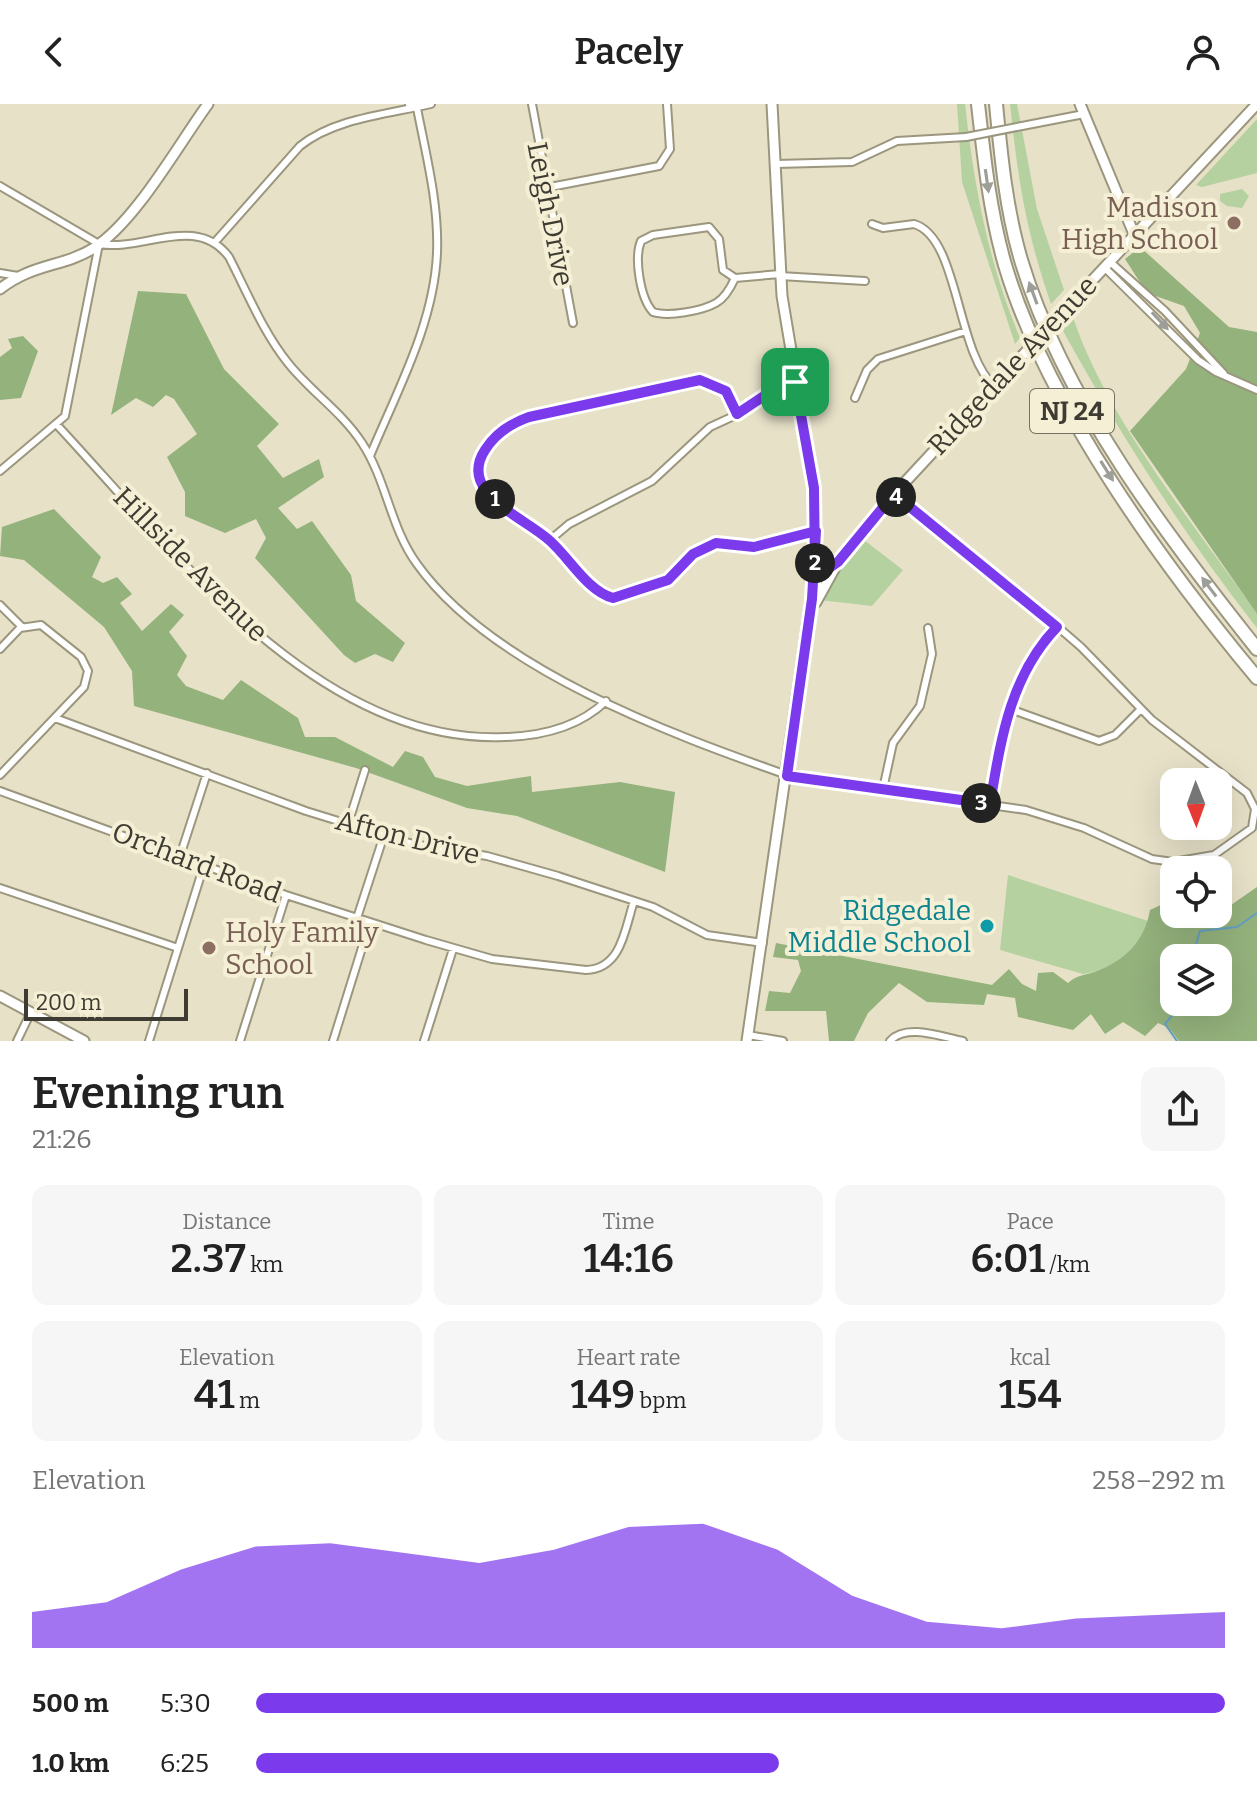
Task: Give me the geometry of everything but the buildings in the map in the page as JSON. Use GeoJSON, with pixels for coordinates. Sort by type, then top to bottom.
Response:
{"type":"FeatureCollection","features":[{"type":"Feature","properties":{"kind":"highway","name":"NJ 24"},"geometry":{"type":"LineString","coordinates":[[978,104],[996,230],[1032,336],[1067,403],[1121,492],[1257,678]]}},
{"type":"Feature","properties":{"kind":"highway","name":"NJ 24"},"geometry":{"type":"LineString","coordinates":[[996,104],[1012,226],[1047,327],[1122,462],[1257,649]]}},
{"type":"Feature","properties":{"kind":"main road"},"geometry":{"type":"LineString","coordinates":[[0,289],[18,276],[86,252],[99,244],[128,215],[208,104]]}},
{"type":"Feature","properties":{"kind":"main road"},"geometry":{"type":"LineString","coordinates":[[748,1038],[815,574],[814,488],[780,275],[772,104]]}},
{"type":"Feature","properties":{"kind":"main road","name":"Ridgedale Avenue"},"geometry":{"type":"LineString","coordinates":[[811,608],[838,562],[894,494],[1257,104]]}},
{"type":"Feature","properties":{"kind":"main road"},"geometry":{"type":"LineString","coordinates":[[1082,109],[1134,234]]}},
{"type":"Feature","properties":{"kind":"main road"},"geometry":{"type":"LineString","coordinates":[[815,574],[838,562]]}},
{"type":"Feature","properties":{"kind":"main road"},"geometry":{"type":"LineString","coordinates":[[815,574],[828,577]]}},
{"type":"Feature","properties":{"kind":"main road"},"geometry":{"type":"LineString","coordinates":[[0,996],[84,1041]]}},
{"type":"Feature","properties":{"kind":"street"},"geometry":{"type":"LineString","coordinates":[[215,242],[300,146],[315,135],[413,106],[431,104]]}},
{"type":"Feature","properties":{"kind":"street","name":"Leigh Drive"},"geometry":{"type":"LineString","coordinates":[[532,104],[545,188],[573,323]]}},
{"type":"Feature","properties":{"kind":"street"},"geometry":{"type":"LineString","coordinates":[[545,188],[659,166],[670,149],[667,104]]}},
{"type":"Feature","properties":{"kind":"street"},"geometry":{"type":"LineString","coordinates":[[370,456],[423,327],[436,272],[435,208],[413,106]]}},
{"type":"Feature","properties":{"kind":"street"},"geometry":{"type":"LineString","coordinates":[[776,164],[852,162],[897,141],[966,137],[1022,126],[1082,109]]}},
{"type":"Feature","properties":{"kind":"street"},"geometry":{"type":"LineString","coordinates":[[0,186],[99,244],[116,247],[185,234],[215,242],[229,257],[279,352],[339,413],[370,456],[407,550],[443,596],[502,643],[606,701],[680,735],[787,776],[990,804],[1059,819],[1161,861],[1203,859],[1246,835],[1255,816],[1251,798],[1141,709],[1057,627],[894,494]]}},
{"type":"Feature","properties":{"kind":"street"},"geometry":{"type":"LineString","coordinates":[[872,224],[883,228],[914,224],[930,233],[937,243],[976,362],[994,386]]}},
{"type":"Feature","properties":{"kind":"street"},"geometry":{"type":"LineString","coordinates":[[735,278],[723,297],[712,305],[658,314],[645,301],[639,245],[648,236],[709,227],[719,239],[723,270],[735,278],[780,275],[865,281]]}},
{"type":"Feature","properties":{"kind":"street"},"geometry":{"type":"LineString","coordinates":[[0,471],[57,425],[67,407],[99,244]]}},
{"type":"Feature","properties":{"kind":"street"},"geometry":{"type":"LineString","coordinates":[[1106,264],[1165,311],[1227,376],[1257,390]]}},
{"type":"Feature","properties":{"kind":"street"},"geometry":{"type":"LineString","coordinates":[[0,273],[18,276]]}},
{"type":"Feature","properties":{"kind":"street"},"geometry":{"type":"LineString","coordinates":[[855,398],[867,370],[878,359],[966,331]]}},
{"type":"Feature","properties":{"kind":"street"},"geometry":{"type":"LineString","coordinates":[[737,414],[726,391],[700,380],[529,417],[513,424],[487,447],[480,460],[478,479],[488,495],[550,540],[602,593],[619,598],[668,580],[693,554],[716,543],[754,547],[816,531]]}},
{"type":"Feature","properties":{"kind":"street"},"geometry":{"type":"LineString","coordinates":[[550,540],[569,524],[652,481],[701,434],[767,394],[795,382]]}},
{"type":"Feature","properties":{"kind":"street","name":"Hillside Avenue"},"geometry":{"type":"LineString","coordinates":[[57,425],[252,630],[296,665],[357,700],[429,728],[485,738],[552,730],[588,715],[606,701]]}},
{"type":"Feature","properties":{"kind":"street"},"geometry":{"type":"LineString","coordinates":[[0,605],[22,627],[45,627],[87,665],[88,676],[84,687],[0,775]]}},
{"type":"Feature","properties":{"kind":"street"},"geometry":{"type":"LineString","coordinates":[[0,649],[22,627]]}},
{"type":"Feature","properties":{"kind":"street"},"geometry":{"type":"LineString","coordinates":[[990,804],[1010,709],[1025,668],[1057,627]]}},
{"type":"Feature","properties":{"kind":"street"},"geometry":{"type":"LineString","coordinates":[[883,789],[893,743],[920,706],[932,654],[928,628]]}},
{"type":"Feature","properties":{"kind":"street"},"geometry":{"type":"LineString","coordinates":[[1010,709],[1099,741],[1115,735],[1141,709]]}},
{"type":"Feature","properties":{"kind":"street","name":"Afton Drive"},"geometry":{"type":"LineString","coordinates":[[55,718],[348,824],[384,835],[507,861],[659,909],[707,935],[763,943]]}},
{"type":"Feature","properties":{"kind":"street"},"geometry":{"type":"LineString","coordinates":[[348,824],[365,770]]}},
{"type":"Feature","properties":{"kind":"street"},"geometry":{"type":"LineString","coordinates":[[180,856],[207,773]]}},
{"type":"Feature","properties":{"kind":"street","name":"Orchard Road"},"geometry":{"type":"LineString","coordinates":[[0,791],[286,895],[492,959],[600,969],[618,952],[634,901]]}},
{"type":"Feature","properties":{"kind":"street"},"geometry":{"type":"LineString","coordinates":[[357,918],[384,835]]}},
{"type":"Feature","properties":{"kind":"street"},"geometry":{"type":"LineString","coordinates":[[149,1041],[204,865]]}},
{"type":"Feature","properties":{"kind":"street"},"geometry":{"type":"LineString","coordinates":[[0,888],[178,948]]}},
{"type":"Feature","properties":{"kind":"street"},"geometry":{"type":"LineString","coordinates":[[240,1041],[286,895]]}},
{"type":"Feature","properties":{"kind":"street"},"geometry":{"type":"LineString","coordinates":[[333,1041],[370,922]]}},
{"type":"Feature","properties":{"kind":"street"},"geometry":{"type":"LineString","coordinates":[[424,1041],[453,949]]}},
{"type":"Feature","properties":{"kind":"street"},"geometry":{"type":"LineString","coordinates":[[17,1041],[31,1012]]}},
{"type":"Feature","properties":{"kind":"street"},"geometry":{"type":"LineString","coordinates":[[890,1041],[900,1033],[911,1032],[963,1041]]}},
{"type":"Feature","properties":{"kind":"street"},"geometry":{"type":"LineString","coordinates":[[748,1038],[783,1041]]}},
{"type":"Feature","properties":{"kind":"green space"},"geometry":{"type":"Polygon","coordinates":[[[957,104],[965,104],[984,223],[999,281],[1020,338],[1015,344],[962,182],[957,104]]]}},
{"type":"Feature","properties":{"kind":"green space"},"geometry":{"type":"Polygon","coordinates":[[[1010,104],[1017,104],[1037,209],[1064,290],[1051,304],[1024,206],[1010,104]]]}},
{"type":"Feature","properties":{"kind":"green space"},"geometry":{"type":"Polygon","coordinates":[[[1257,119],[1257,173],[1202,187],[1196,185],[1257,119]]]}},
{"type":"Feature","properties":{"kind":"green space"},"geometry":{"type":"Polygon","coordinates":[[[1242,189],[1249,196],[1242,208],[1227,206],[1220,201],[1220,194],[1242,189]]]}},
{"type":"Feature","properties":{"kind":"green space"},"geometry":{"type":"Polygon","coordinates":[[[1140,247],[1229,327],[1257,332],[1257,614],[1130,431],[1186,369],[1200,333],[1184,306],[1147,293],[1125,259],[1140,247]]]}},
{"type":"Feature","properties":{"kind":"green space"},"geometry":{"type":"Polygon","coordinates":[[[138,291],[186,294],[224,369],[279,424],[257,446],[283,478],[319,459],[324,477],[278,508],[297,529],[312,521],[351,575],[356,601],[405,643],[393,662],[375,654],[355,663],[344,655],[255,558],[266,538],[256,519],[225,533],[185,516],[185,492],[167,457],[197,434],[174,399],[166,395],[153,407],[136,398],[111,415],[138,291]]]}},
{"type":"Feature","properties":{"kind":"green space"},"geometry":{"type":"Polygon","coordinates":[[[1073,317],[1088,356],[1130,433],[1257,614],[1257,628],[1178,520],[1107,407],[1062,329],[1073,317]]]}},
{"type":"Feature","properties":{"kind":"green space"},"geometry":{"type":"Polygon","coordinates":[[[23,336],[38,351],[21,398],[0,400],[0,357],[12,348],[8,339],[23,336]]]}},
{"type":"Feature","properties":{"kind":"green space"},"geometry":{"type":"Polygon","coordinates":[[[54,509],[101,557],[92,577],[103,583],[117,577],[132,594],[120,603],[142,631],[171,604],[184,615],[169,632],[187,656],[177,675],[186,686],[223,700],[241,680],[298,718],[305,737],[335,737],[393,767],[405,751],[423,757],[435,777],[467,786],[531,776],[532,792],[620,782],[675,792],[665,872],[517,816],[467,808],[356,768],[134,706],[132,671],[104,627],[24,560],[0,556],[2,527],[54,509]]]}},
{"type":"Feature","properties":{"kind":"green space"},"geometry":{"type":"Polygon","coordinates":[[[864,540],[903,570],[872,606],[820,600],[821,593],[864,540]]]}},
{"type":"Feature","properties":{"kind":"green space"},"geometry":{"type":"Polygon","coordinates":[[[1008,875],[1148,921],[1145,931],[1132,949],[1114,963],[1083,974],[1000,950],[1008,875]]]}},
{"type":"Feature","properties":{"kind":"green space"},"geometry":{"type":"Polygon","coordinates":[[[1257,887],[1257,1041],[1179,1041],[1169,1028],[1158,1023],[1145,1036],[1123,1022],[1105,1034],[1091,1014],[1073,1030],[1018,1017],[1015,998],[987,994],[984,1005],[927,1002],[899,983],[868,1013],[854,1041],[829,1041],[826,1011],[765,1011],[769,991],[790,993],[801,971],[798,960],[773,957],[776,943],[992,985],[1009,969],[1022,984],[1036,991],[1038,973],[1053,972],[1068,983],[1117,961],[1139,940],[1150,910],[1160,905],[1160,928],[1232,928],[1232,904],[1257,887]]]}},
{"type":"Feature","properties":{"kind":"waterway"},"geometry":{"type":"LineString","coordinates":[[1196,944],[1200,931],[1237,927],[1257,913]]}},
{"type":"Feature","properties":{"kind":"waterway"},"geometry":{"type":"LineString","coordinates":[[1172,1016],[1165,1024],[1177,1041]]}},
{"type":"Feature","properties":{"kind":"place","name":"Madison High School"},"geometry":{"type":"Point","coordinates":[1234,223]}},
{"type":"Feature","properties":{"kind":"place","name":"Ridgedale Middle School"},"geometry":{"type":"Point","coordinates":[987,926]}},
{"type":"Feature","properties":{"kind":"place","name":"Holy Family School"},"geometry":{"type":"Point","coordinates":[209,948]}},
{"type":"Feature","properties":{"kind":"route"},"geometry":{"type":"LineString","coordinates":[[795,382],[767,394],[749,409],[737,414],[726,391],[707,380],[700,380],[529,417],[513,424],[487,447],[480,460],[478,479],[488,495],[532,525],[593,586],[613,598],[627,596],[668,580],[680,571],[693,554],[716,543],[754,547],[800,533],[816,531],[815,570],[812,599],[787,776],[990,804],[1003,731],[1019,682],[1032,656],[1057,627],[1000,577],[925,523],[894,494],[838,562],[828,569],[815,570],[816,520],[814,488],[795,382]]}}]}
